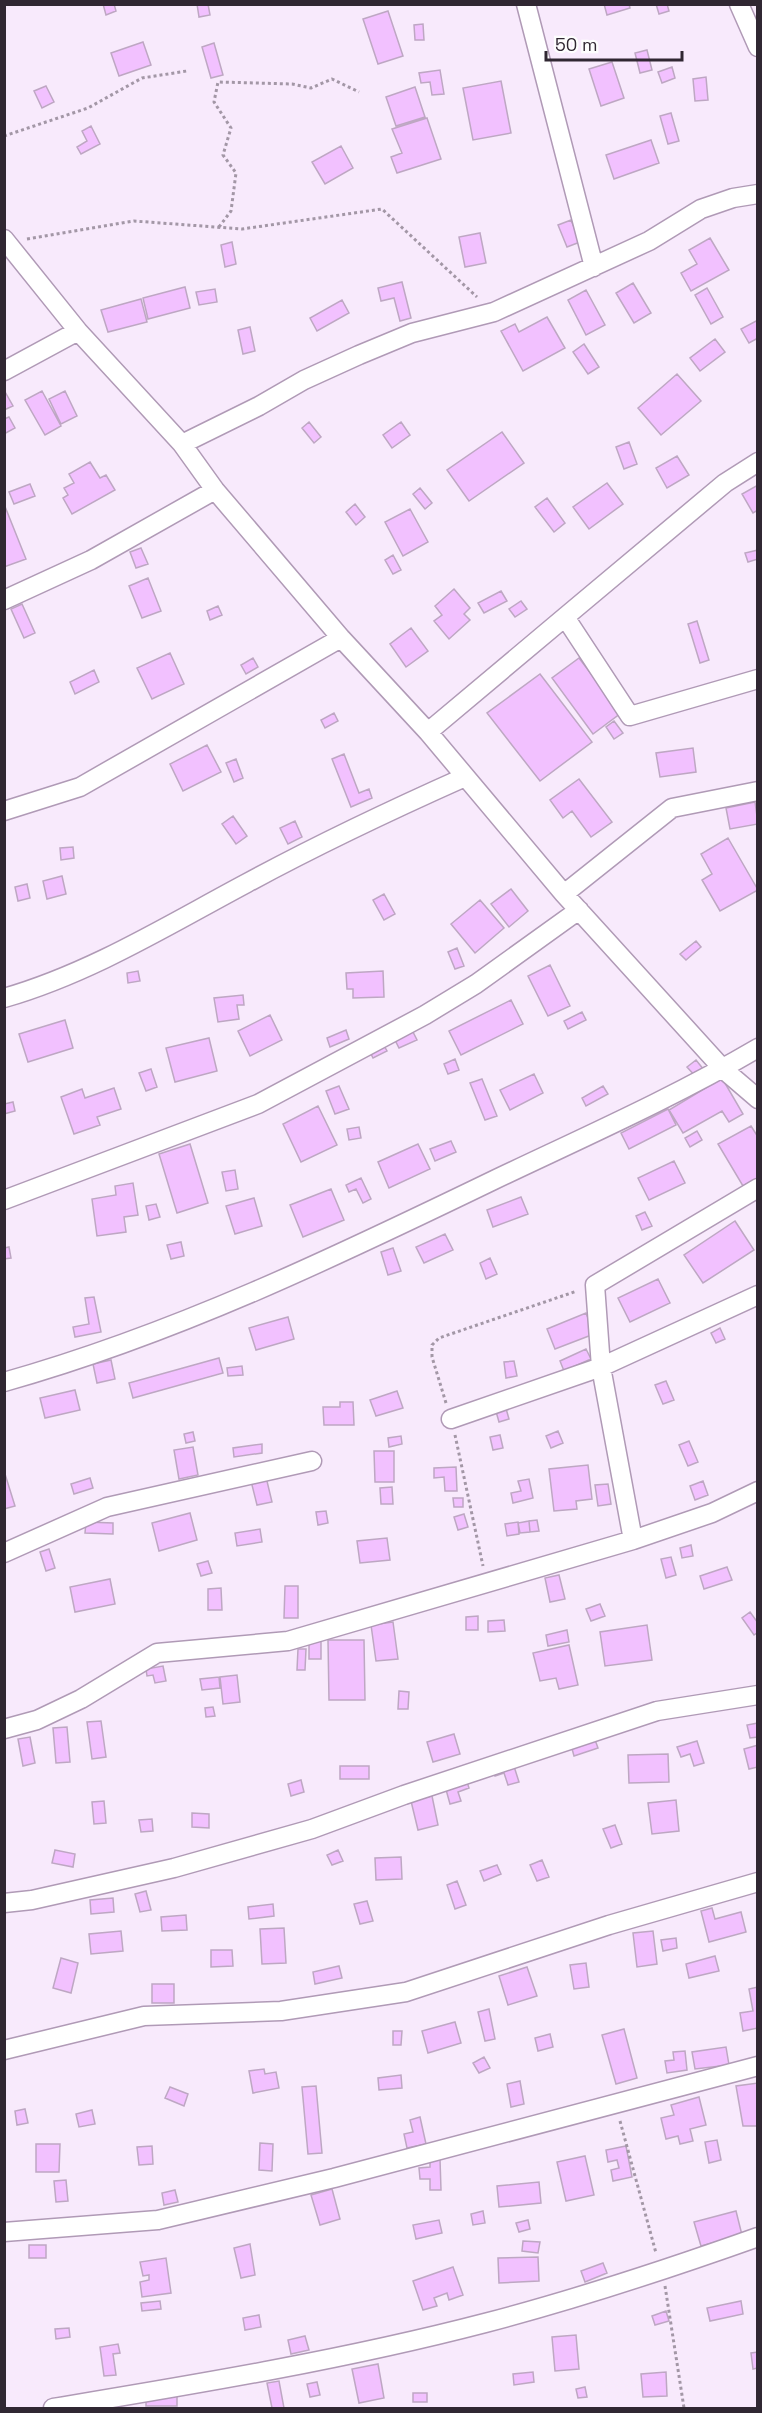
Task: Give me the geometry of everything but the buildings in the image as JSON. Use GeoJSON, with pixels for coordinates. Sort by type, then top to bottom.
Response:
{"type":"FeatureCollection","features":[{"type":"Feature","properties":{"kind":"street"},"geometry":{"type":"LineString","coordinates":[[526,4],[594,267]]}},
{"type":"Feature","properties":{"kind":"street"},"geometry":{"type":"LineString","coordinates":[[739,4],[758,46]]}},
{"type":"Feature","properties":{"kind":"street"},"geometry":{"type":"LineString","coordinates":[[182,444],[259,406],[304,380],[359,355],[412,333],[494,312],[649,241],[701,209],[733,198],[758,194]]}},
{"type":"Feature","properties":{"kind":"street"},"geometry":{"type":"LineString","coordinates":[[6,241],[78,331],[182,444],[215,490],[341,638],[428,732],[564,894],[723,1069],[758,1099]]}},
{"type":"Feature","properties":{"kind":"street"},"geometry":{"type":"LineString","coordinates":[[4,371],[78,331]]}},
{"type":"Feature","properties":{"kind":"street"},"geometry":{"type":"LineString","coordinates":[[428,732],[725,483],[758,462]]}},
{"type":"Feature","properties":{"kind":"street"},"geometry":{"type":"LineString","coordinates":[[4,600],[91,561],[215,490]]}},
{"type":"Feature","properties":{"kind":"street"},"geometry":{"type":"LineString","coordinates":[[565,617],[630,716],[758,679]]}},
{"type":"Feature","properties":{"kind":"street"},"geometry":{"type":"LineString","coordinates":[[4,811],[80,787],[341,638]]}},
{"type":"Feature","properties":{"kind":"street"},"geometry":{"type":"LineString","coordinates":[[4,998],[51,985],[183,918],[334,836],[465,777]]}},
{"type":"Feature","properties":{"kind":"street"},"geometry":{"type":"LineString","coordinates":[[564,894],[672,808],[758,791]]}},
{"type":"Feature","properties":{"kind":"street"},"geometry":{"type":"LineString","coordinates":[[4,1200],[258,1104],[425,1015],[476,984],[579,910]]}},
{"type":"Feature","properties":{"kind":"street"},"geometry":{"type":"LineString","coordinates":[[4,1382],[57,1367],[240,1299],[427,1213],[723,1069],[758,1048]]}},
{"type":"Feature","properties":{"kind":"street"},"geometry":{"type":"LineString","coordinates":[[633,1540],[601,1367],[596,1285],[758,1188]]}},
{"type":"Feature","properties":{"kind":"street"},"geometry":{"type":"LineString","coordinates":[[451,1419],[601,1367],[758,1295]]}},
{"type":"Feature","properties":{"kind":"street"},"geometry":{"type":"LineString","coordinates":[[4,1553],[107,1507],[312,1461]]}},
{"type":"Feature","properties":{"kind":"street"},"geometry":{"type":"LineString","coordinates":[[4,1729],[37,1720],[81,1699],[157,1653],[288,1641],[446,1596],[486,1581],[633,1540],[712,1513],[758,1491]]}},
{"type":"Feature","properties":{"kind":"street"},"geometry":{"type":"LineString","coordinates":[[4,1903],[32,1900],[174,1868],[312,1829],[404,1795],[657,1711],[758,1695]]}},
{"type":"Feature","properties":{"kind":"street"},"geometry":{"type":"LineString","coordinates":[[4,2050],[144,2016],[281,2011],[406,1992],[609,1925],[758,1882]]}},
{"type":"Feature","properties":{"kind":"street"},"geometry":{"type":"LineString","coordinates":[[4,2232],[158,2220],[334,2178],[758,2066]]}},
{"type":"Feature","properties":{"kind":"street"},"geometry":{"type":"LineString","coordinates":[[53,2409],[274,2370],[484,2323],[661,2272],[758,2237]]}},
{"type":"Feature","properties":{"kind":"path"},"geometry":{"type":"LineString","coordinates":[[4,136],[88,108],[142,78],[187,71]]}},
{"type":"Feature","properties":{"kind":"path"},"geometry":{"type":"LineString","coordinates":[[219,227],[231,211],[236,173],[223,155],[231,128],[214,102],[218,82],[292,84],[311,88],[332,79],[359,92]]}},
{"type":"Feature","properties":{"kind":"path"},"geometry":{"type":"LineString","coordinates":[[6,241],[134,221],[242,229],[382,209],[494,312]]}},
{"type":"Feature","properties":{"kind":"path"},"geometry":{"type":"LineString","coordinates":[[486,1581],[451,1419],[432,1357],[432,1345],[440,1338],[596,1285]]}}]}
